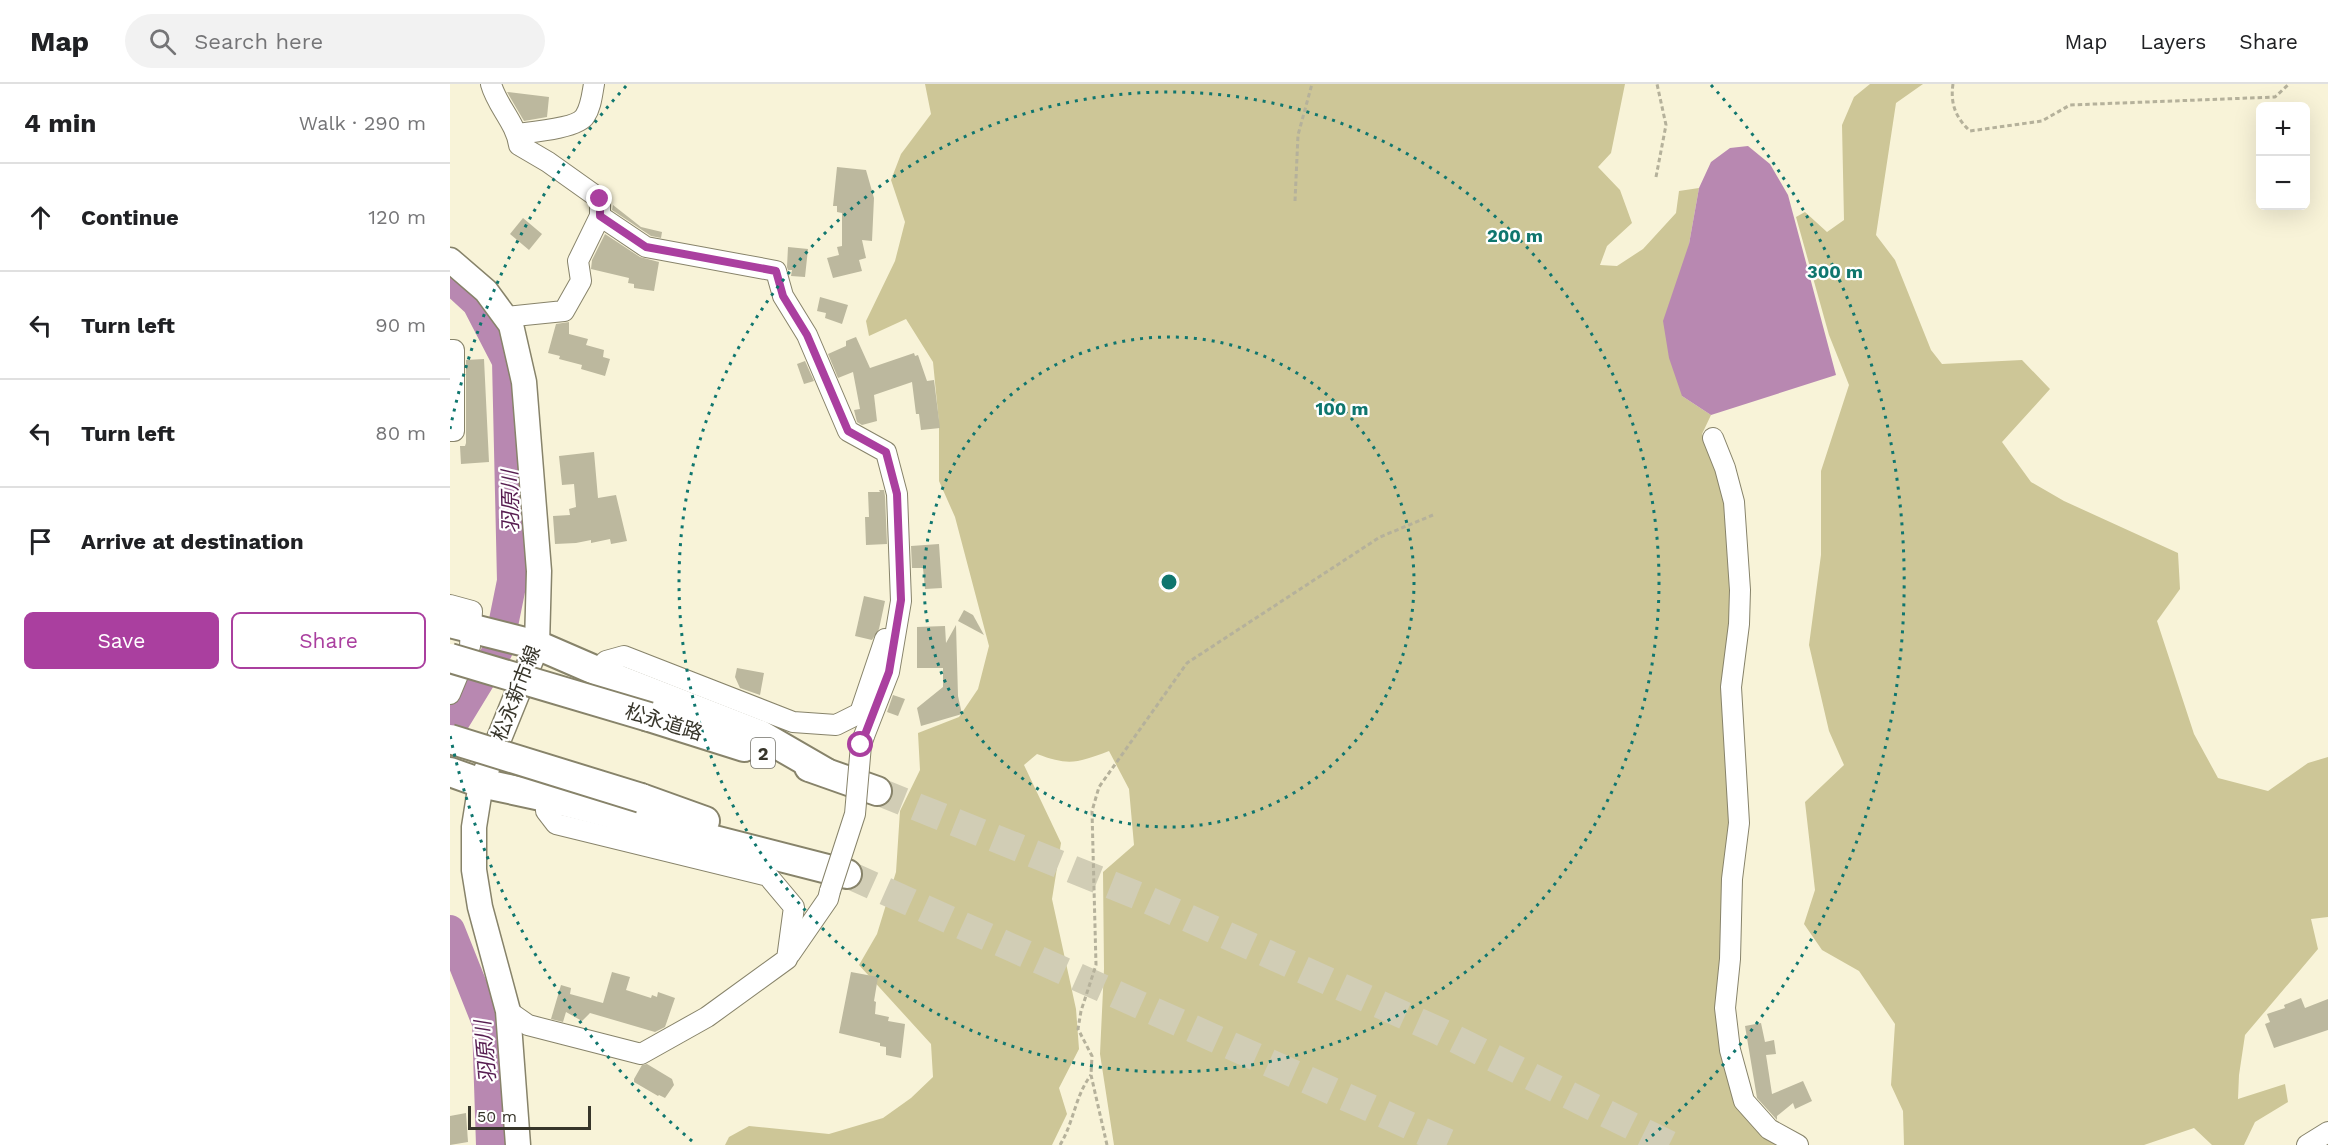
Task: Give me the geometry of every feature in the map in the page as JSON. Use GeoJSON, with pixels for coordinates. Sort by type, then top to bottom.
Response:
{"type":"FeatureCollection","features":[{"type":"Feature","properties":{"kind":"highway"},"geometry":{"type":"LineString","coordinates":[[461,626],[537,645],[761,735],[825,772]]}},
{"type":"Feature","properties":{"kind":"highway","name":"松永道路"},"geometry":{"type":"LineString","coordinates":[[450,658],[649,717],[825,772],[877,791]]}},
{"type":"Feature","properties":{"kind":"highway"},"geometry":{"type":"LineString","coordinates":[[450,739],[641,798],[839,883]]}},
{"type":"Feature","properties":{"kind":"highway"},"geometry":{"type":"LineString","coordinates":[[450,772],[480,782],[546,797],[839,883]]}},
{"type":"Feature","properties":{"kind":"main road","name":"松永新市線"},"geometry":{"type":"LineString","coordinates":[[450,260],[486,291],[511,325],[524,382],[539,571],[537,645],[480,782],[474,827],[474,870],[480,907],[508,1011],[518,1145]]}},
{"type":"Feature","properties":{"kind":"street"},"geometry":{"type":"LineString","coordinates":[[491,84],[494,95],[518,134],[519,145],[549,162],[600,199],[600,216],[578,261],[581,281],[564,311],[505,316]]}},
{"type":"Feature","properties":{"kind":"street"},"geometry":{"type":"LineString","coordinates":[[518,134],[576,124],[585,118],[591,105],[594,84]]}},
{"type":"Feature","properties":{"kind":"street"},"geometry":{"type":"LineString","coordinates":[[597,671],[606,661],[624,656],[793,722],[836,725],[860,713],[891,637],[901,600],[897,494],[886,452],[848,431],[807,335],[783,296],[776,271],[646,247],[600,216]]}},
{"type":"Feature","properties":{"kind":"street"},"geometry":{"type":"LineString","coordinates":[[450,351],[453,351],[454,431],[450,431]]}},
{"type":"Feature","properties":{"kind":"street"},"geometry":{"type":"LineString","coordinates":[[1713,438],[1725,468],[1734,502],[1740,590],[1739,624],[1731,687],[1739,823],[1732,879],[1730,960],[1725,1008],[1730,1050],[1744,1101],[1769,1129],[1798,1145]]}},
{"type":"Feature","properties":{"kind":"street"},"geometry":{"type":"LineString","coordinates":[[450,605],[472,610],[461,626],[470,646],[450,694]]}},
{"type":"Feature","properties":{"kind":"street"},"geometry":{"type":"LineString","coordinates":[[508,1011],[528,1025],[641,1054],[707,1017],[787,959],[839,883],[855,814],[861,745],[889,672],[891,637]]}},
{"type":"Feature","properties":{"kind":"street"},"geometry":{"type":"LineString","coordinates":[[546,797],[546,811],[556,824],[768,876],[794,906],[787,959]]}},
{"type":"Feature","properties":{"kind":"street"},"geometry":{"type":"LineString","coordinates":[[2307,1145],[2328,1132]]}},
{"type":"Feature","properties":{"kind":"path"},"geometry":{"type":"LineString","coordinates":[[1295,201],[1298,135],[1312,84]]}},
{"type":"Feature","properties":{"kind":"path"},"geometry":{"type":"LineString","coordinates":[[1656,177],[1666,125],[1657,84]]}},
{"type":"Feature","properties":{"kind":"path"},"geometry":{"type":"LineString","coordinates":[[1953,84],[1951,97],[1958,120],[1970,131],[2042,121],[2070,105],[2275,97],[2289,84]]}},
{"type":"Feature","properties":{"kind":"path"},"geometry":{"type":"LineString","coordinates":[[1107,1145],[1091,1075],[1092,1056],[1078,1029],[1096,965],[1092,811],[1099,787],[1187,663],[1380,537],[1433,515]]}},
{"type":"Feature","properties":{"kind":"path"},"geometry":{"type":"LineString","coordinates":[[1060,1145],[1070,1129],[1081,1088],[1091,1075]]}},
{"type":"Feature","properties":{"kind":"shaded area"},"geometry":{"type":"Polygon","coordinates":[[[925,84],[1625,84],[1611,153],[1598,167],[1620,190],[1632,223],[1607,246],[1600,265],[1617,266],[1643,249],[1676,213],[1679,191],[1699,188],[1689,244],[1682,396],[1711,415],[1702,434],[1721,483],[1731,535],[1734,807],[1721,1050],[1780,1145],[1114,1145],[1100,1054],[1104,969],[1103,872],[1134,845],[1129,789],[1109,751],[1073,762],[1037,754],[1024,765],[1061,843],[1052,899],[1076,1009],[1079,1049],[1059,1088],[1067,1114],[1052,1145],[725,1145],[729,1137],[749,1126],[829,1134],[883,1118],[911,1098],[933,1077],[931,1044],[859,965],[877,934],[896,872],[900,811],[920,770],[918,733],[959,717],[978,689],[989,646],[955,517],[939,481],[939,423],[933,362],[906,319],[869,336],[866,321],[895,261],[905,222],[891,180],[901,154],[931,114],[925,84]]]}},
{"type":"Feature","properties":{"kind":"shaded area"},"geometry":{"type":"Polygon","coordinates":[[[1870,84],[1923,84],[1896,103],[1876,235],[1895,260],[1931,350],[1942,364],[2022,360],[2050,389],[2002,442],[2031,482],[2064,501],[2178,553],[2180,589],[2157,621],[2194,734],[2218,778],[2268,791],[2308,763],[2328,757],[2328,917],[2311,919],[2318,949],[2245,1035],[2239,1075],[2238,1099],[2285,1084],[2288,1102],[2255,1122],[2244,1145],[2212,1145],[2194,1128],[2144,1145],[1904,1145],[1903,1111],[1891,1085],[1895,1024],[1859,971],[1822,950],[1804,924],[1815,890],[1805,802],[1844,765],[1829,731],[1809,645],[1821,555],[1821,471],[1849,385],[1829,335],[1796,217],[1805,212],[1827,232],[1844,220],[1842,125],[1854,97],[1870,84]]]}},
{"type":"Feature","properties":{"kind":"shaded area"},"geometry":{"type":"Polygon","coordinates":[[[1748,146],[1770,164],[1788,195],[1836,375],[1711,415],[1682,396],[1669,358],[1663,321],[1689,244],[1699,188],[1711,162],[1730,148],[1748,146]]]}},
{"type":"Feature","properties":{"kind":"building"},"geometry":{"type":"Polygon","coordinates":[[[507,92],[549,97],[547,117],[524,121],[507,92]]]}},
{"type":"Feature","properties":{"kind":"building"},"geometry":{"type":"Polygon","coordinates":[[[837,167],[866,170],[874,198],[872,241],[862,240],[866,258],[859,260],[862,271],[833,278],[827,258],[839,255],[837,247],[842,246],[842,213],[837,212],[837,206],[833,206],[837,167]]]}},
{"type":"Feature","properties":{"kind":"building"},"geometry":{"type":"Polygon","coordinates":[[[613,205],[641,227],[662,232],[661,238],[651,236],[612,210],[613,205]]]}},
{"type":"Feature","properties":{"kind":"building"},"geometry":{"type":"Polygon","coordinates":[[[523,218],[542,234],[529,250],[510,234],[523,218]]]}},
{"type":"Feature","properties":{"kind":"building"},"geometry":{"type":"Polygon","coordinates":[[[605,234],[640,257],[659,262],[654,291],[634,288],[634,284],[628,283],[629,278],[591,269],[592,260],[605,234]]]}},
{"type":"Feature","properties":{"kind":"building"},"geometry":{"type":"Polygon","coordinates":[[[788,247],[808,249],[805,277],[791,276],[792,270],[788,270],[787,267],[788,247]]]}},
{"type":"Feature","properties":{"kind":"building"},"geometry":{"type":"Polygon","coordinates":[[[820,297],[848,305],[842,324],[825,318],[826,313],[817,311],[820,297]]]}},
{"type":"Feature","properties":{"kind":"building"},"geometry":{"type":"Polygon","coordinates":[[[569,322],[569,334],[588,339],[586,345],[604,350],[603,357],[610,359],[605,376],[581,369],[582,365],[559,359],[560,356],[548,353],[556,324],[569,322]]]}},
{"type":"Feature","properties":{"kind":"building"},"geometry":{"type":"Polygon","coordinates":[[[856,337],[870,368],[914,353],[915,356],[918,355],[927,381],[934,380],[940,428],[921,430],[919,414],[916,414],[912,382],[874,395],[877,421],[862,425],[857,422],[854,410],[860,409],[853,372],[838,378],[828,354],[846,346],[846,341],[856,337]]]}},
{"type":"Feature","properties":{"kind":"building"},"geometry":{"type":"Polygon","coordinates":[[[484,359],[489,462],[461,464],[460,446],[465,446],[466,443],[466,360],[484,359]]]}},
{"type":"Feature","properties":{"kind":"building"},"geometry":{"type":"Polygon","coordinates":[[[805,361],[814,381],[804,384],[797,364],[805,361]]]}},
{"type":"Feature","properties":{"kind":"building"},"geometry":{"type":"Polygon","coordinates":[[[594,452],[598,498],[616,495],[627,541],[611,544],[610,539],[591,543],[591,540],[555,544],[553,516],[570,515],[569,509],[576,507],[574,484],[562,485],[559,456],[594,452]]]}},
{"type":"Feature","properties":{"kind":"building"},"geometry":{"type":"Polygon","coordinates":[[[879,490],[884,490],[885,496],[887,544],[866,545],[865,517],[869,517],[868,492],[880,492],[879,490]]]}},
{"type":"Feature","properties":{"kind":"building"},"geometry":{"type":"Polygon","coordinates":[[[939,544],[942,588],[925,589],[923,568],[912,568],[911,546],[939,544]]]}},
{"type":"Feature","properties":{"kind":"building"},"geometry":{"type":"Polygon","coordinates":[[[864,596],[885,601],[879,629],[872,640],[855,636],[864,596]]]}},
{"type":"Feature","properties":{"kind":"building"},"geometry":{"type":"Polygon","coordinates":[[[964,610],[973,615],[984,635],[958,621],[964,610]]]}},
{"type":"Feature","properties":{"kind":"building"},"geometry":{"type":"Polygon","coordinates":[[[956,625],[958,696],[962,714],[921,726],[917,708],[943,687],[943,668],[917,668],[917,627],[945,626],[946,643],[956,625]]]}},
{"type":"Feature","properties":{"kind":"building"},"geometry":{"type":"Polygon","coordinates":[[[737,668],[764,673],[760,695],[740,688],[735,677],[737,668]]]}},
{"type":"Feature","properties":{"kind":"building"},"geometry":{"type":"Polygon","coordinates":[[[893,695],[905,699],[898,716],[887,712],[893,695]]]}},
{"type":"Feature","properties":{"kind":"building"},"geometry":{"type":"Polygon","coordinates":[[[612,972],[630,977],[626,990],[651,998],[652,995],[657,997],[658,992],[675,998],[665,1027],[655,1032],[590,1013],[582,1021],[566,1012],[563,1022],[551,1019],[561,985],[571,988],[570,994],[603,1003],[612,972]]]}},
{"type":"Feature","properties":{"kind":"building"},"geometry":{"type":"Polygon","coordinates":[[[851,972],[878,977],[874,1001],[876,1002],[875,1014],[889,1017],[888,1021],[905,1024],[901,1058],[886,1055],[886,1047],[880,1046],[880,1043],[839,1033],[851,972]]]}},
{"type":"Feature","properties":{"kind":"building"},"geometry":{"type":"Polygon","coordinates":[[[2301,998],[2305,1008],[2328,999],[2328,1030],[2274,1048],[2265,1024],[2270,1022],[2267,1014],[2285,1008],[2284,1005],[2301,998]]]}},
{"type":"Feature","properties":{"kind":"building"},"geometry":{"type":"Polygon","coordinates":[[[1761,1023],[1765,1042],[1774,1040],[1776,1054],[1766,1055],[1772,1094],[1803,1081],[1812,1101],[1795,1109],[1793,1103],[1777,1116],[1777,1120],[1757,1098],[1745,1026],[1761,1023]]]}},
{"type":"Feature","properties":{"kind":"building"},"geometry":{"type":"Polygon","coordinates":[[[647,1064],[672,1079],[674,1085],[665,1098],[634,1082],[642,1065],[647,1064]]]}},
{"type":"Feature","properties":{"kind":"building"},"geometry":{"type":"Polygon","coordinates":[[[466,1113],[468,1142],[450,1145],[450,1116],[466,1113]]]}},
{"type":"Feature","properties":{"kind":"waterway","name":"羽原川"},"geometry":{"type":"LineString","coordinates":[[450,278],[477,303],[507,361],[512,581],[498,650],[450,729]]}},
{"type":"Feature","properties":{"kind":"waterway","name":"羽原川"},"geometry":{"type":"LineString","coordinates":[[450,930],[487,1023],[491,1145]]}},
{"type":"Feature","properties":{"kind":"tunnel"},"geometry":{"type":"LineString","coordinates":[[877,791],[1139,896],[1439,1031],[1670,1145]]}},
{"type":"Feature","properties":{"kind":"tunnel"},"geometry":{"type":"LineString","coordinates":[[847,874],[1453,1145]]}},
{"type":"Feature","properties":{"kind":"route"},"geometry":{"type":"LineString","coordinates":[[600,199],[600,216],[646,247],[776,271],[783,296],[807,335],[848,431],[886,452],[897,494],[901,600],[889,672],[861,745]]}}]}
